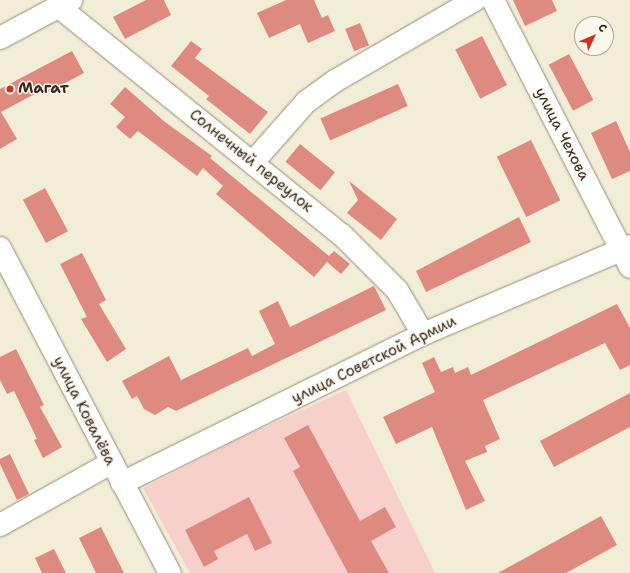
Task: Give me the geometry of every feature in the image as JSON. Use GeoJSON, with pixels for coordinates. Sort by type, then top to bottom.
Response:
{"type":"FeatureCollection","features":[{"type":"Feature","properties":{"kind":"street"},"geometry":{"type":"LineString","coordinates":[[254,161],[306,102],[335,81],[475,0]]}},
{"type":"Feature","properties":{"kind":"street","name":"улица Чехова"},"geometry":{"type":"LineString","coordinates":[[493,0],[627,254]]}},
{"type":"Feature","properties":{"kind":"street"},"geometry":{"type":"LineString","coordinates":[[0,38],[65,3]]}},
{"type":"Feature","properties":{"kind":"street","name":"Солнечный переулок"},"geometry":{"type":"LineString","coordinates":[[65,3],[342,235],[397,290],[423,334]]}},
{"type":"Feature","properties":{"kind":"street","name":"улица Ковалёва"},"geometry":{"type":"LineString","coordinates":[[0,248],[122,484],[170,573]]}},
{"type":"Feature","properties":{"kind":"street","name":"улица Советской Армии"},"geometry":{"type":"LineString","coordinates":[[122,484],[423,334],[627,254]]}},
{"type":"Feature","properties":{"kind":"street"},"geometry":{"type":"LineString","coordinates":[[0,525],[111,462]]}},
{"type":"Feature","properties":{"kind":"shaded area"},"geometry":{"type":"Polygon","coordinates":[[[346,390],[435,573],[190,573],[143,488],[241,438],[346,390]]]}},
{"type":"Feature","properties":{"kind":"building"},"geometry":{"type":"Polygon","coordinates":[[[146,0],[164,0],[171,15],[125,39],[113,17],[146,0]]]}},
{"type":"Feature","properties":{"kind":"building"},"geometry":{"type":"Polygon","coordinates":[[[286,0],[314,0],[322,18],[328,15],[335,31],[308,43],[300,24],[269,38],[257,13],[286,0]]]}},
{"type":"Feature","properties":{"kind":"building"},"geometry":{"type":"Polygon","coordinates":[[[513,0],[552,0],[557,11],[525,26],[513,0]]]}},
{"type":"Feature","properties":{"kind":"building"},"geometry":{"type":"Polygon","coordinates":[[[360,23],[369,45],[354,51],[345,29],[360,23]]]}},
{"type":"Feature","properties":{"kind":"building"},"geometry":{"type":"Polygon","coordinates":[[[482,36],[507,85],[480,99],[455,50],[482,36]]]}},
{"type":"Feature","properties":{"kind":"building"},"geometry":{"type":"Polygon","coordinates":[[[191,41],[202,49],[195,58],[268,112],[250,134],[206,99],[209,96],[171,66],[191,41]]]}},
{"type":"Feature","properties":{"kind":"building"},"geometry":{"type":"Polygon","coordinates":[[[72,51],[84,73],[46,93],[44,89],[1,112],[17,139],[0,149],[0,89],[72,51]]]}},
{"type":"Feature","properties":{"kind":"building"},"geometry":{"type":"Polygon","coordinates":[[[569,54],[593,100],[573,111],[549,65],[569,54]]]}},
{"type":"Feature","properties":{"kind":"building"},"geometry":{"type":"Polygon","coordinates":[[[398,84],[408,106],[330,140],[320,119],[398,84]]]}},
{"type":"Feature","properties":{"kind":"building"},"geometry":{"type":"Polygon","coordinates":[[[125,87],[165,122],[212,156],[210,158],[329,256],[334,251],[350,264],[341,274],[327,262],[314,277],[216,194],[223,186],[203,168],[197,176],[138,131],[130,139],[116,127],[125,117],[110,104],[125,87]]]}},
{"type":"Feature","properties":{"kind":"building"},"geometry":{"type":"Polygon","coordinates":[[[616,121],[630,152],[630,171],[612,179],[591,133],[616,121]]]}},
{"type":"Feature","properties":{"kind":"building"},"geometry":{"type":"Polygon","coordinates":[[[531,140],[560,200],[526,217],[497,157],[531,140]]]}},
{"type":"Feature","properties":{"kind":"building"},"geometry":{"type":"Polygon","coordinates":[[[300,144],[335,172],[320,190],[286,162],[300,144]]]}},
{"type":"Feature","properties":{"kind":"building"},"geometry":{"type":"Polygon","coordinates":[[[349,181],[397,219],[381,240],[347,213],[358,200],[349,181]]]}},
{"type":"Feature","properties":{"kind":"building"},"geometry":{"type":"Polygon","coordinates":[[[45,188],[68,231],[46,243],[23,200],[45,188]]]}},
{"type":"Feature","properties":{"kind":"building"},"geometry":{"type":"Polygon","coordinates":[[[519,217],[531,242],[426,292],[416,271],[519,217]]]}},
{"type":"Feature","properties":{"kind":"building"},"geometry":{"type":"Polygon","coordinates":[[[82,253],[106,300],[99,304],[126,349],[107,362],[81,319],[87,317],[60,264],[82,253]]]}},
{"type":"Feature","properties":{"kind":"building"},"geometry":{"type":"Polygon","coordinates":[[[374,286],[386,310],[176,411],[168,407],[155,415],[144,409],[137,396],[132,399],[122,381],[169,356],[181,380],[248,348],[252,356],[275,344],[259,311],[278,301],[290,327],[374,286]]]}},
{"type":"Feature","properties":{"kind":"building"},"geometry":{"type":"Polygon","coordinates":[[[617,304],[630,328],[630,365],[620,370],[605,343],[483,400],[500,439],[485,446],[487,452],[465,461],[485,501],[466,510],[432,427],[396,444],[383,417],[435,392],[422,363],[434,357],[441,372],[453,367],[455,373],[468,367],[471,375],[617,304]]]}},
{"type":"Feature","properties":{"kind":"building"},"geometry":{"type":"Polygon","coordinates":[[[16,349],[44,405],[40,407],[62,447],[43,458],[34,440],[37,439],[14,391],[7,394],[0,380],[0,357],[16,349]]]}},
{"type":"Feature","properties":{"kind":"building"},"geometry":{"type":"Polygon","coordinates":[[[630,393],[630,427],[554,467],[540,441],[630,393]]]}},
{"type":"Feature","properties":{"kind":"building"},"geometry":{"type":"Polygon","coordinates":[[[308,425],[360,521],[385,507],[396,527],[371,541],[389,573],[348,573],[293,471],[300,467],[284,438],[308,425]]]}},
{"type":"Feature","properties":{"kind":"building"},"geometry":{"type":"Polygon","coordinates":[[[10,454],[29,494],[17,500],[0,464],[0,459],[10,454]]]}},
{"type":"Feature","properties":{"kind":"building"},"geometry":{"type":"Polygon","coordinates":[[[249,497],[272,543],[255,551],[247,534],[214,551],[218,559],[204,567],[185,530],[249,497]]]}},
{"type":"Feature","properties":{"kind":"building"},"geometry":{"type":"Polygon","coordinates":[[[601,516],[617,545],[566,573],[498,573],[601,516]]]}},
{"type":"Feature","properties":{"kind":"building"},"geometry":{"type":"Polygon","coordinates":[[[101,527],[124,573],[96,573],[79,538],[101,527]]]}},
{"type":"Feature","properties":{"kind":"building"},"geometry":{"type":"Polygon","coordinates":[[[54,549],[66,573],[42,573],[35,558],[54,549]]]}},
{"type":"Feature","properties":{"kind":"place","name":"Магат"},"geometry":{"type":"Point","coordinates":[10,89]}}]}
